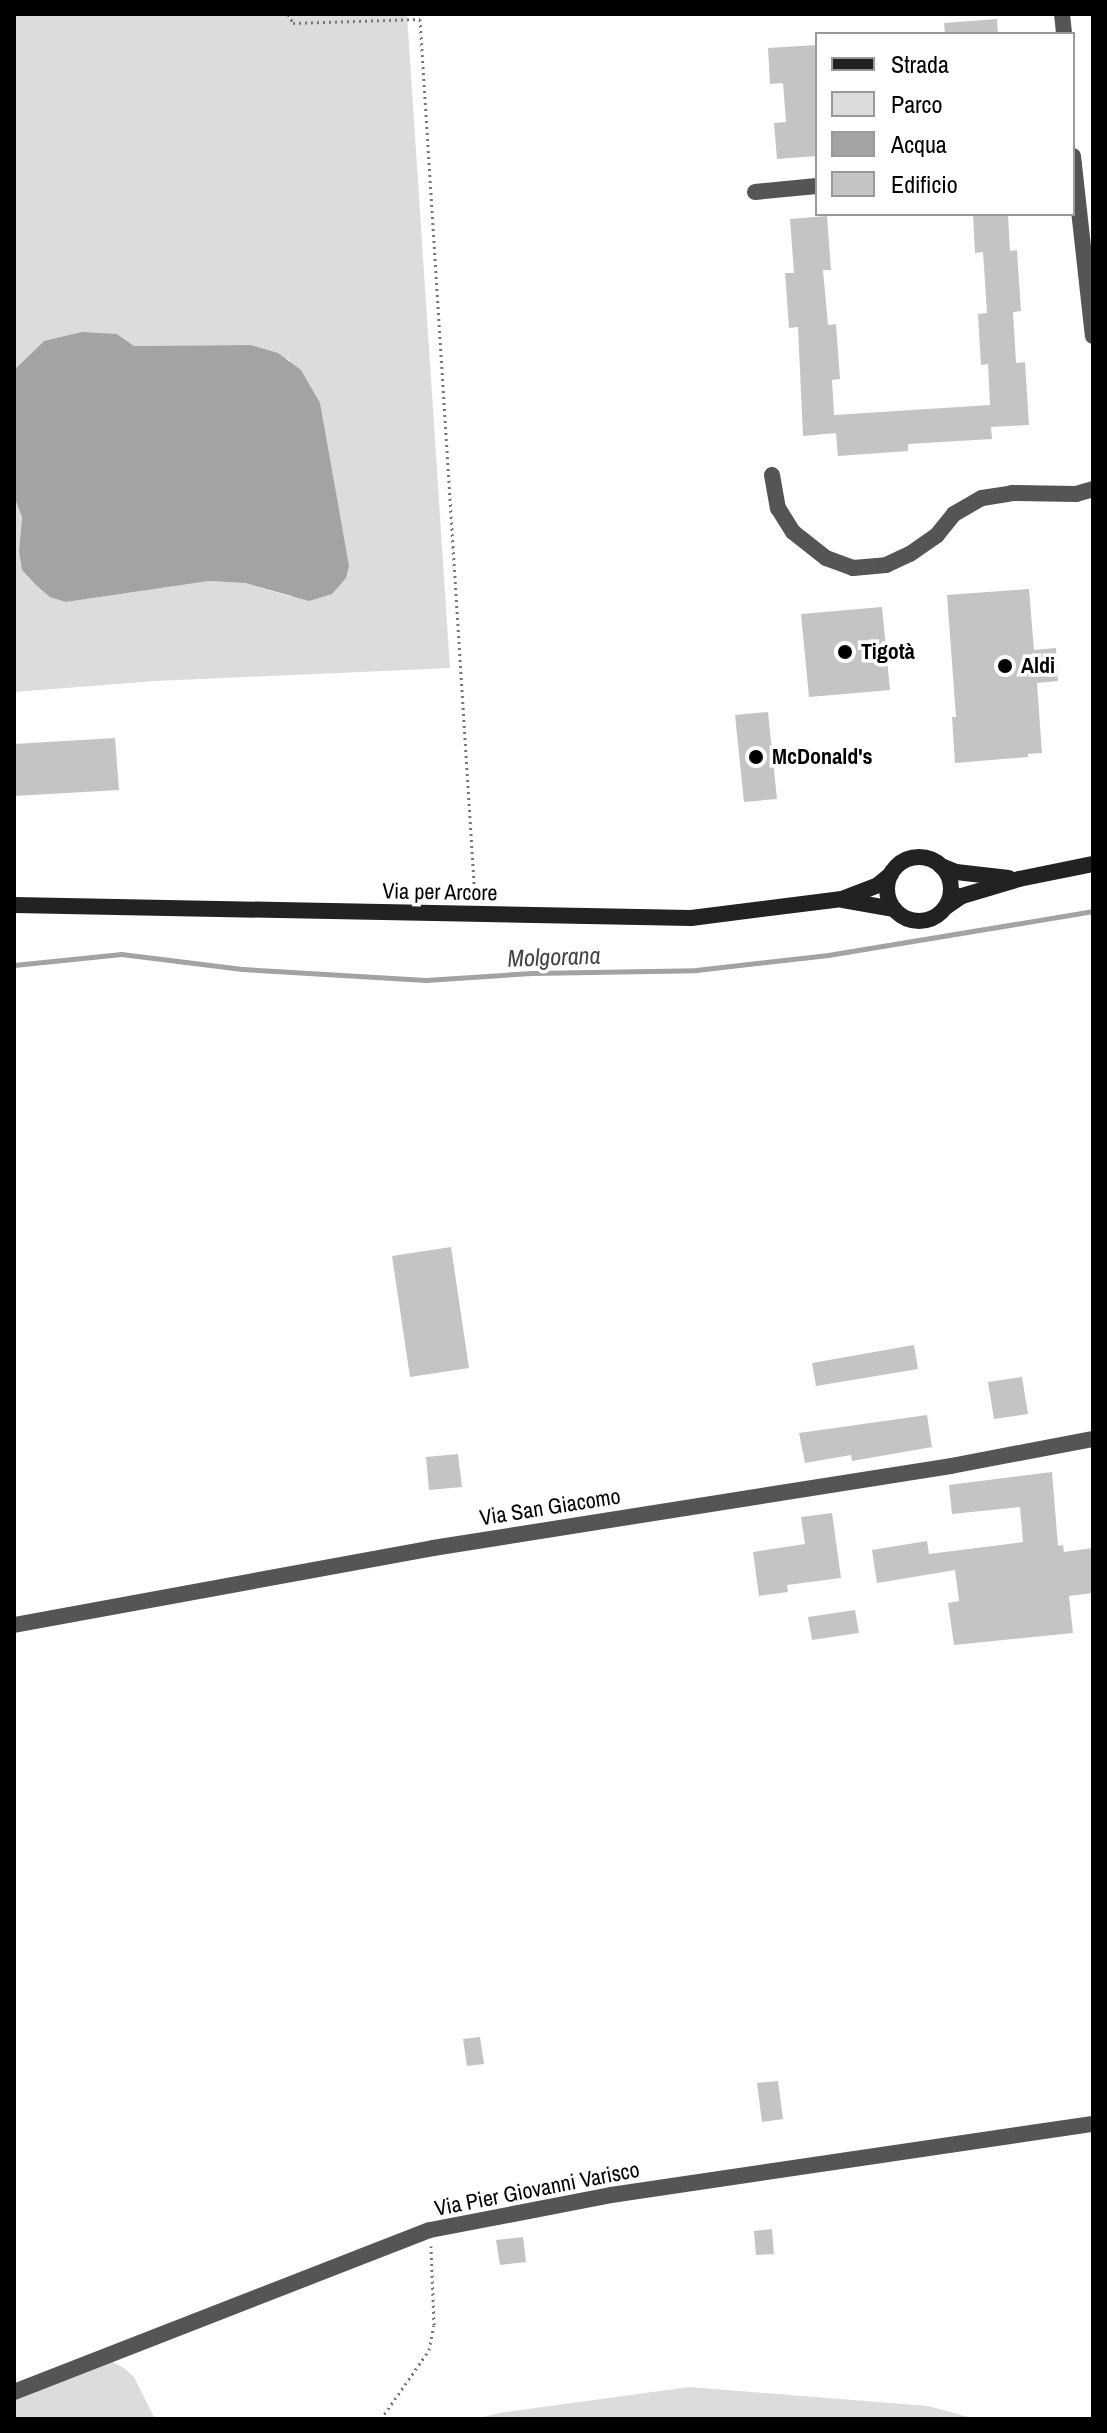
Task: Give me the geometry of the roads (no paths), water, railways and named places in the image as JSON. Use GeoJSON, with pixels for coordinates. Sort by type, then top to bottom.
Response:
{"type":"FeatureCollection","features":[{"type":"Feature","properties":{"kind":"main road"},"geometry":{"type":"LineString","coordinates":[[1019,879],[956,872],[933,860],[914,858],[905,861],[891,874],[888,893],[894,909],[908,919],[925,920],[962,896],[1019,879],[1093,864]]}},
{"type":"Feature","properties":{"kind":"main road"},"geometry":{"type":"LineString","coordinates":[[941,866],[950,883],[946,907]]}},
{"type":"Feature","properties":{"kind":"main road","name":"Via per Arcore"},"geometry":{"type":"LineString","coordinates":[[14,908],[691,918],[842,899],[878,885],[891,874]]}},
{"type":"Feature","properties":{"kind":"main road","name":"Via per Arcore"},"geometry":{"type":"LineString","coordinates":[[842,899],[894,909]]}},
{"type":"Feature","properties":{"kind":"street"},"geometry":{"type":"LineString","coordinates":[[1075,178],[1093,336]]}},
{"type":"Feature","properties":{"kind":"street"},"geometry":{"type":"LineString","coordinates":[[755,192],[815,186]]}},
{"type":"Feature","properties":{"kind":"street"},"geometry":{"type":"LineString","coordinates":[[772,475],[778,508],[793,532],[826,558],[853,568],[886,565],[910,554],[937,535],[954,514],[982,498],[1012,493],[1076,494],[1093,489]]}},
{"type":"Feature","properties":{"kind":"street","name":"Via San Giacomo"},"geometry":{"type":"LineString","coordinates":[[14,1625],[433,1548],[951,1466],[1093,1439]]}},
{"type":"Feature","properties":{"kind":"street","name":"Via Pier Giovanni Varisco"},"geometry":{"type":"LineString","coordinates":[[14,2392],[430,2230],[611,2195],[1093,2124]]}},
{"type":"Feature","properties":{"kind":"water"},"geometry":{"type":"Polygon","coordinates":[[[82,332],[117,334],[134,346],[251,345],[278,353],[301,370],[320,403],[349,566],[346,578],[332,594],[309,601],[245,583],[209,581],[66,602],[50,597],[36,585],[22,570],[19,551],[22,517],[14,496],[14,370],[44,341],[82,332]]]}},
{"type":"Feature","properties":{"kind":"waterway","name":"Molgorana"},"geometry":{"type":"LineString","coordinates":[[14,965],[121,954],[242,969],[426,980],[532,973],[696,970],[828,955],[1093,911]]}},
{"type":"Feature","properties":{"kind":"place","name":"Tigotà"},"geometry":{"type":"Point","coordinates":[845,652]}},
{"type":"Feature","properties":{"kind":"place","name":"Aldi"},"geometry":{"type":"Point","coordinates":[1005,666]}},
{"type":"Feature","properties":{"kind":"place","name":"McDonald's"},"geometry":{"type":"Point","coordinates":[756,757]}}]}
